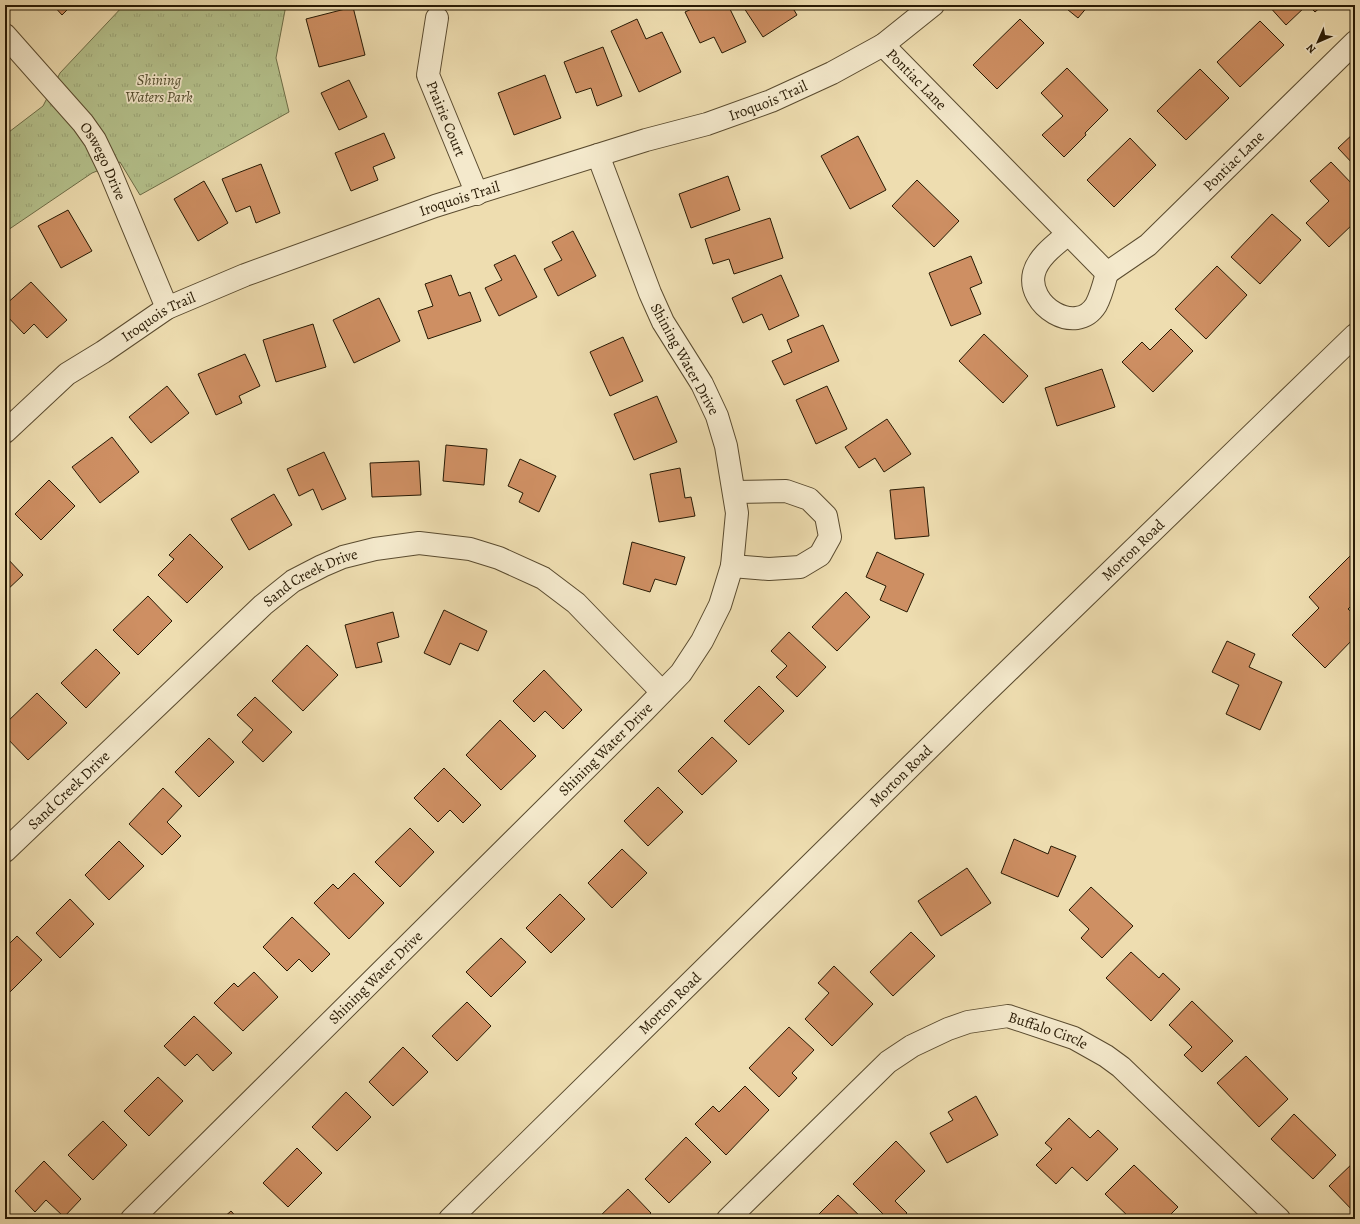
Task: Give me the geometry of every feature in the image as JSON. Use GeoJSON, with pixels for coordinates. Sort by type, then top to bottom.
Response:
{"type":"FeatureCollection","features":[{"type":"Feature","properties":{"kind":"street","name":"Iroquois Trail"},"geometry":{"type":"LineString","coordinates":[[5,432],[67,374],[103,352],[167,308],[245,275],[435,206],[646,140],[707,124],[771,102],[883,45],[933,5]]}},
{"type":"Feature","properties":{"kind":"street","name":"Prairie Court"},"geometry":{"type":"LineString","coordinates":[[437,18],[428,74],[477,194]]}},
{"type":"Feature","properties":{"kind":"street","name":"Oswego Drive"},"geometry":{"type":"LineString","coordinates":[[5,35],[83,123],[95,140],[109,169],[167,308]]}},
{"type":"Feature","properties":{"kind":"street","name":"Pontiac Lane"},"geometry":{"type":"LineString","coordinates":[[883,45],[1107,273],[1148,245],[1355,42]]}},
{"type":"Feature","properties":{"kind":"street","name":"Shining Water Drive"},"geometry":{"type":"LineString","coordinates":[[132,1219],[681,673],[702,641],[720,605],[732,566],[737,525],[735,492],[726,446],[717,416],[702,384],[663,322],[650,293],[598,155]]}},
{"type":"Feature","properties":{"kind":"street"},"geometry":{"type":"LineString","coordinates":[[1068,234],[1040,261],[1034,272],[1033,282],[1037,296],[1050,311],[1065,319],[1083,316],[1095,306],[1107,273]]}},
{"type":"Feature","properties":{"kind":"street","name":"Morton Road"},"geometry":{"type":"LineString","coordinates":[[450,1219],[973,706],[1355,335]]}},
{"type":"Feature","properties":{"kind":"street"},"geometry":{"type":"LineString","coordinates":[[732,566],[769,569],[800,567],[820,556],[830,537],[826,516],[809,499],[786,491],[735,492]]}},
{"type":"Feature","properties":{"kind":"street","name":"Sand Creek Drive"},"geometry":{"type":"LineString","coordinates":[[5,851],[263,605],[294,581],[322,566],[343,557],[375,549],[419,543],[470,549],[524,568],[543,578],[576,603],[662,692]]}},
{"type":"Feature","properties":{"kind":"street","name":"Buffalo Circle"},"geometry":{"type":"LineString","coordinates":[[728,1219],[888,1062],[912,1046],[948,1029],[968,1022],[1008,1016],[1074,1038],[1122,1067],[1279,1219]]}},
{"type":"Feature","properties":{"kind":"green space","name":"Shining Waters Park"},"geometry":{"type":"Polygon","coordinates":[[[124,5],[286,5],[276,58],[289,112],[140,195],[120,162],[92,173],[5,232],[5,135],[43,106],[60,73],[124,5]]]}},
{"type":"Feature","properties":{"kind":"building"},"geometry":{"type":"Polygon","coordinates":[[[53,5],[72,5],[62,15],[53,5]]]}},
{"type":"Feature","properties":{"kind":"building"},"geometry":{"type":"Polygon","coordinates":[[[700,5],[728,5],[746,42],[722,53],[714,37],[700,43],[685,12],[700,5]]]}},
{"type":"Feature","properties":{"kind":"building"},"geometry":{"type":"Polygon","coordinates":[[[742,5],[791,5],[797,15],[763,37],[742,5]]]}},
{"type":"Feature","properties":{"kind":"building"},"geometry":{"type":"Polygon","coordinates":[[[1062,5],[1089,5],[1078,18],[1062,5]]]}},
{"type":"Feature","properties":{"kind":"building"},"geometry":{"type":"Polygon","coordinates":[[[1268,5],[1307,5],[1286,25],[1268,5]]]}},
{"type":"Feature","properties":{"kind":"building"},"geometry":{"type":"Polygon","coordinates":[[[1308,5],[1323,5],[1315,12],[1308,5]]]}},
{"type":"Feature","properties":{"kind":"building"},"geometry":{"type":"Polygon","coordinates":[[[353,7],[365,55],[319,67],[306,19],[353,7]]]}},
{"type":"Feature","properties":{"kind":"building"},"geometry":{"type":"Polygon","coordinates":[[[637,19],[646,39],[662,32],[681,72],[639,92],[611,31],[637,19]]]}},
{"type":"Feature","properties":{"kind":"building"},"geometry":{"type":"Polygon","coordinates":[[[1020,19],[1044,43],[997,89],[973,65],[1020,19]]]}},
{"type":"Feature","properties":{"kind":"building"},"geometry":{"type":"Polygon","coordinates":[[[1260,21],[1284,45],[1240,87],[1217,62],[1260,21]]]}},
{"type":"Feature","properties":{"kind":"building"},"geometry":{"type":"Polygon","coordinates":[[[603,47],[622,96],[597,106],[591,88],[576,93],[564,62],[603,47]]]}},
{"type":"Feature","properties":{"kind":"building"},"geometry":{"type":"Polygon","coordinates":[[[1067,68],[1108,110],[1064,157],[1042,135],[1063,116],[1041,93],[1067,68]]]}},
{"type":"Feature","properties":{"kind":"building"},"geometry":{"type":"Polygon","coordinates":[[[1200,69],[1229,98],[1186,140],[1157,111],[1200,69]]]}},
{"type":"Feature","properties":{"kind":"building"},"geometry":{"type":"Polygon","coordinates":[[[545,75],[561,118],[514,135],[498,93],[545,75]]]}},
{"type":"Feature","properties":{"kind":"building"},"geometry":{"type":"Polygon","coordinates":[[[349,80],[367,117],[339,130],[321,93],[349,80]]]}},
{"type":"Feature","properties":{"kind":"building"},"geometry":{"type":"Polygon","coordinates":[[[1355,132],[1355,166],[1338,148],[1355,132]]]}},
{"type":"Feature","properties":{"kind":"building"},"geometry":{"type":"Polygon","coordinates":[[[384,133],[395,158],[373,167],[378,180],[351,191],[335,153],[384,133]]]}},
{"type":"Feature","properties":{"kind":"building"},"geometry":{"type":"Polygon","coordinates":[[[858,136],[886,190],[850,209],[821,156],[858,136]]]}},
{"type":"Feature","properties":{"kind":"building"},"geometry":{"type":"Polygon","coordinates":[[[1130,138],[1156,165],[1114,207],[1087,180],[1130,138]]]}},
{"type":"Feature","properties":{"kind":"building"},"geometry":{"type":"Polygon","coordinates":[[[1331,162],[1355,187],[1355,222],[1329,247],[1306,223],[1329,201],[1310,181],[1331,162]]]}},
{"type":"Feature","properties":{"kind":"building"},"geometry":{"type":"Polygon","coordinates":[[[261,164],[280,213],[256,223],[250,206],[236,212],[222,179],[261,164]]]}},
{"type":"Feature","properties":{"kind":"building"},"geometry":{"type":"Polygon","coordinates":[[[728,176],[740,210],[691,228],[679,194],[728,176]]]}},
{"type":"Feature","properties":{"kind":"building"},"geometry":{"type":"Polygon","coordinates":[[[917,180],[959,221],[934,247],[892,206],[917,180]]]}},
{"type":"Feature","properties":{"kind":"building"},"geometry":{"type":"Polygon","coordinates":[[[204,181],[228,223],[198,241],[174,199],[204,181]]]}},
{"type":"Feature","properties":{"kind":"building"},"geometry":{"type":"Polygon","coordinates":[[[68,210],[92,251],[61,268],[38,226],[68,210]]]}},
{"type":"Feature","properties":{"kind":"building"},"geometry":{"type":"Polygon","coordinates":[[[1272,214],[1301,240],[1260,284],[1231,257],[1272,214]]]}},
{"type":"Feature","properties":{"kind":"building"},"geometry":{"type":"Polygon","coordinates":[[[770,218],[783,258],[734,274],[729,259],[713,264],[705,239],[770,218]]]}},
{"type":"Feature","properties":{"kind":"building"},"geometry":{"type":"Polygon","coordinates":[[[573,231],[596,276],[558,296],[544,269],[562,260],[552,242],[573,231]]]}},
{"type":"Feature","properties":{"kind":"building"},"geometry":{"type":"Polygon","coordinates":[[[515,255],[537,297],[499,316],[485,288],[502,280],[494,265],[515,255]]]}},
{"type":"Feature","properties":{"kind":"building"},"geometry":{"type":"Polygon","coordinates":[[[971,256],[982,283],[970,288],[981,314],[951,326],[929,273],[971,256]]]}},
{"type":"Feature","properties":{"kind":"building"},"geometry":{"type":"Polygon","coordinates":[[[1217,266],[1247,295],[1206,339],[1175,309],[1217,266]]]}},
{"type":"Feature","properties":{"kind":"building"},"geometry":{"type":"Polygon","coordinates":[[[451,275],[459,296],[470,292],[481,321],[428,339],[418,311],[433,306],[425,284],[451,275]]]}},
{"type":"Feature","properties":{"kind":"building"},"geometry":{"type":"Polygon","coordinates":[[[781,275],[799,316],[769,330],[762,314],[743,323],[732,298],[781,275]]]}},
{"type":"Feature","properties":{"kind":"building"},"geometry":{"type":"Polygon","coordinates":[[[31,282],[67,320],[47,338],[34,324],[24,334],[5,314],[5,305],[31,282]]]}},
{"type":"Feature","properties":{"kind":"building"},"geometry":{"type":"Polygon","coordinates":[[[379,298],[400,341],[354,363],[333,320],[379,298]]]}},
{"type":"Feature","properties":{"kind":"building"},"geometry":{"type":"Polygon","coordinates":[[[313,324],[326,367],[276,382],[263,340],[313,324]]]}},
{"type":"Feature","properties":{"kind":"building"},"geometry":{"type":"Polygon","coordinates":[[[823,325],[839,361],[784,385],[772,361],[792,352],[787,340],[823,325]]]}},
{"type":"Feature","properties":{"kind":"building"},"geometry":{"type":"Polygon","coordinates":[[[1171,329],[1193,351],[1153,392],[1122,362],[1142,342],[1150,350],[1171,329]]]}},
{"type":"Feature","properties":{"kind":"building"},"geometry":{"type":"Polygon","coordinates":[[[984,334],[1028,376],[1003,403],[959,361],[984,334]]]}},
{"type":"Feature","properties":{"kind":"building"},"geometry":{"type":"Polygon","coordinates":[[[623,337],[643,381],[610,396],[590,352],[623,337]]]}},
{"type":"Feature","properties":{"kind":"building"},"geometry":{"type":"Polygon","coordinates":[[[245,354],[260,386],[239,396],[242,403],[216,415],[198,374],[245,354]]]}},
{"type":"Feature","properties":{"kind":"building"},"geometry":{"type":"Polygon","coordinates":[[[1102,369],[1115,407],[1057,426],[1045,388],[1102,369]]]}},
{"type":"Feature","properties":{"kind":"building"},"geometry":{"type":"Polygon","coordinates":[[[167,386],[189,413],[151,443],[129,417],[167,386]]]}},
{"type":"Feature","properties":{"kind":"building"},"geometry":{"type":"Polygon","coordinates":[[[827,386],[847,429],[816,444],[796,400],[827,386]]]}},
{"type":"Feature","properties":{"kind":"building"},"geometry":{"type":"Polygon","coordinates":[[[657,396],[677,442],[634,460],[614,414],[657,396]]]}},
{"type":"Feature","properties":{"kind":"building"},"geometry":{"type":"Polygon","coordinates":[[[887,419],[911,454],[884,472],[875,458],[859,468],[845,447],[887,419]]]}},
{"type":"Feature","properties":{"kind":"building"},"geometry":{"type":"Polygon","coordinates":[[[112,437],[139,472],[100,503],[72,467],[112,437]]]}},
{"type":"Feature","properties":{"kind":"building"},"geometry":{"type":"Polygon","coordinates":[[[446,445],[487,449],[484,485],[443,481],[446,445]]]}},
{"type":"Feature","properties":{"kind":"building"},"geometry":{"type":"Polygon","coordinates":[[[324,452],[346,499],[322,510],[313,489],[299,496],[287,469],[324,452]]]}},
{"type":"Feature","properties":{"kind":"building"},"geometry":{"type":"Polygon","coordinates":[[[520,459],[556,476],[539,512],[519,502],[523,493],[508,486],[520,459]]]}},
{"type":"Feature","properties":{"kind":"building"},"geometry":{"type":"Polygon","coordinates":[[[419,461],[421,495],[372,497],[370,463],[419,461]]]}},
{"type":"Feature","properties":{"kind":"building"},"geometry":{"type":"Polygon","coordinates":[[[680,468],[685,498],[691,497],[695,516],[659,522],[650,474],[680,468]]]}},
{"type":"Feature","properties":{"kind":"building"},"geometry":{"type":"Polygon","coordinates":[[[49,480],[75,506],[41,540],[15,514],[49,480]]]}},
{"type":"Feature","properties":{"kind":"building"},"geometry":{"type":"Polygon","coordinates":[[[924,487],[929,536],[895,539],[890,490],[924,487]]]}},
{"type":"Feature","properties":{"kind":"building"},"geometry":{"type":"Polygon","coordinates":[[[274,494],[292,525],[249,550],[231,519],[274,494]]]}},
{"type":"Feature","properties":{"kind":"building"},"geometry":{"type":"Polygon","coordinates":[[[190,534],[223,567],[187,603],[158,575],[174,559],[169,555],[190,534]]]}},
{"type":"Feature","properties":{"kind":"building"},"geometry":{"type":"Polygon","coordinates":[[[632,542],[685,557],[676,585],[655,579],[650,592],[623,584],[632,542]]]}},
{"type":"Feature","properties":{"kind":"building"},"geometry":{"type":"Polygon","coordinates":[[[877,552],[924,574],[907,612],[880,600],[886,586],[866,577],[877,552]]]}},
{"type":"Feature","properties":{"kind":"building"},"geometry":{"type":"Polygon","coordinates":[[[1351,555],[1355,559],[1355,602],[1348,609],[1355,615],[1355,637],[1325,668],[1292,635],[1319,608],[1309,597],[1351,555]]]}},
{"type":"Feature","properties":{"kind":"building"},"geometry":{"type":"Polygon","coordinates":[[[5,556],[23,575],[5,592],[5,556]]]}},
{"type":"Feature","properties":{"kind":"building"},"geometry":{"type":"Polygon","coordinates":[[[846,592],[870,617],[837,651],[812,627],[846,592]]]}},
{"type":"Feature","properties":{"kind":"building"},"geometry":{"type":"Polygon","coordinates":[[[148,596],[172,621],[138,655],[113,630],[148,596]]]}},
{"type":"Feature","properties":{"kind":"building"},"geometry":{"type":"Polygon","coordinates":[[[444,610],[487,631],[478,651],[460,643],[450,665],[424,653],[444,610]]]}},
{"type":"Feature","properties":{"kind":"building"},"geometry":{"type":"Polygon","coordinates":[[[393,612],[399,637],[377,643],[382,662],[356,668],[345,625],[393,612]]]}},
{"type":"Feature","properties":{"kind":"building"},"geometry":{"type":"Polygon","coordinates":[[[789,632],[826,667],[797,697],[776,677],[787,666],[771,651],[789,632]]]}},
{"type":"Feature","properties":{"kind":"building"},"geometry":{"type":"Polygon","coordinates":[[[1227,641],[1255,654],[1249,667],[1282,682],[1260,730],[1226,714],[1239,685],[1212,672],[1227,641]]]}},
{"type":"Feature","properties":{"kind":"building"},"geometry":{"type":"Polygon","coordinates":[[[307,645],[338,675],[303,711],[272,681],[307,645]]]}},
{"type":"Feature","properties":{"kind":"building"},"geometry":{"type":"Polygon","coordinates":[[[96,649],[120,673],[86,708],[61,683],[96,649]]]}},
{"type":"Feature","properties":{"kind":"building"},"geometry":{"type":"Polygon","coordinates":[[[544,670],[582,710],[563,729],[545,711],[534,722],[513,701],[544,670]]]}},
{"type":"Feature","properties":{"kind":"building"},"geometry":{"type":"Polygon","coordinates":[[[759,686],[784,711],[749,745],[724,721],[759,686]]]}},
{"type":"Feature","properties":{"kind":"building"},"geometry":{"type":"Polygon","coordinates":[[[37,693],[67,723],[28,760],[5,736],[5,724],[37,693]]]}},
{"type":"Feature","properties":{"kind":"building"},"geometry":{"type":"Polygon","coordinates":[[[255,697],[292,732],[263,762],[242,742],[253,730],[237,715],[255,697]]]}},
{"type":"Feature","properties":{"kind":"building"},"geometry":{"type":"Polygon","coordinates":[[[500,720],[536,756],[501,790],[466,755],[500,720]]]}},
{"type":"Feature","properties":{"kind":"building"},"geometry":{"type":"Polygon","coordinates":[[[712,737],[737,761],[702,795],[678,771],[712,737]]]}},
{"type":"Feature","properties":{"kind":"building"},"geometry":{"type":"Polygon","coordinates":[[[209,738],[234,762],[199,797],[175,772],[209,738]]]}},
{"type":"Feature","properties":{"kind":"building"},"geometry":{"type":"Polygon","coordinates":[[[444,768],[481,805],[463,823],[450,810],[438,822],[414,798],[444,768]]]}},
{"type":"Feature","properties":{"kind":"building"},"geometry":{"type":"Polygon","coordinates":[[[658,787],[683,812],[648,846],[624,821],[658,787]]]}},
{"type":"Feature","properties":{"kind":"building"},"geometry":{"type":"Polygon","coordinates":[[[163,788],[182,806],[167,822],[181,836],[162,855],[129,824],[163,788]]]}},
{"type":"Feature","properties":{"kind":"building"},"geometry":{"type":"Polygon","coordinates":[[[410,828],[434,852],[400,887],[375,862],[410,828]]]}},
{"type":"Feature","properties":{"kind":"building"},"geometry":{"type":"Polygon","coordinates":[[[1014,839],[1048,854],[1051,846],[1076,856],[1058,897],[1001,873],[1014,839]]]}},
{"type":"Feature","properties":{"kind":"building"},"geometry":{"type":"Polygon","coordinates":[[[119,841],[144,866],[109,900],[85,875],[119,841]]]}},
{"type":"Feature","properties":{"kind":"building"},"geometry":{"type":"Polygon","coordinates":[[[622,849],[647,873],[612,908],[588,883],[622,849]]]}},
{"type":"Feature","properties":{"kind":"building"},"geometry":{"type":"Polygon","coordinates":[[[967,868],[991,903],[941,936],[918,901],[967,868]]]}},
{"type":"Feature","properties":{"kind":"building"},"geometry":{"type":"Polygon","coordinates":[[[354,873],[384,903],[349,939],[314,903],[333,884],[338,889],[354,873]]]}},
{"type":"Feature","properties":{"kind":"building"},"geometry":{"type":"Polygon","coordinates":[[[1091,887],[1133,926],[1102,958],[1081,938],[1089,929],[1069,910],[1091,887]]]}},
{"type":"Feature","properties":{"kind":"building"},"geometry":{"type":"Polygon","coordinates":[[[560,894],[585,919],[551,953],[526,928],[560,894]]]}},
{"type":"Feature","properties":{"kind":"building"},"geometry":{"type":"Polygon","coordinates":[[[70,899],[94,924],[60,958],[36,933],[70,899]]]}},
{"type":"Feature","properties":{"kind":"building"},"geometry":{"type":"Polygon","coordinates":[[[292,917],[330,954],[312,972],[299,959],[287,971],[263,947],[292,917]]]}},
{"type":"Feature","properties":{"kind":"building"},"geometry":{"type":"Polygon","coordinates":[[[911,932],[935,956],[893,996],[870,972],[911,932]]]}},
{"type":"Feature","properties":{"kind":"building"},"geometry":{"type":"Polygon","coordinates":[[[17,936],[42,960],[7,995],[5,993],[5,948],[17,936]]]}},
{"type":"Feature","properties":{"kind":"building"},"geometry":{"type":"Polygon","coordinates":[[[501,938],[526,962],[491,997],[466,972],[501,938]]]}},
{"type":"Feature","properties":{"kind":"building"},"geometry":{"type":"Polygon","coordinates":[[[1131,952],[1159,978],[1163,973],[1180,989],[1151,1021],[1106,978],[1131,952]]]}},
{"type":"Feature","properties":{"kind":"building"},"geometry":{"type":"Polygon","coordinates":[[[834,966],[873,1004],[832,1046],[805,1019],[829,993],[818,983],[834,966]]]}},
{"type":"Feature","properties":{"kind":"building"},"geometry":{"type":"Polygon","coordinates":[[[254,972],[278,997],[243,1031],[214,1003],[234,983],[238,987],[254,972]]]}},
{"type":"Feature","properties":{"kind":"building"},"geometry":{"type":"Polygon","coordinates":[[[1192,1001],[1233,1041],[1202,1072],[1184,1055],[1192,1047],[1169,1025],[1192,1001]]]}},
{"type":"Feature","properties":{"kind":"building"},"geometry":{"type":"Polygon","coordinates":[[[467,1002],[491,1026],[457,1061],[432,1036],[467,1002]]]}},
{"type":"Feature","properties":{"kind":"building"},"geometry":{"type":"Polygon","coordinates":[[[194,1016],[232,1053],[213,1071],[197,1054],[185,1066],[164,1046],[194,1016]]]}},
{"type":"Feature","properties":{"kind":"building"},"geometry":{"type":"Polygon","coordinates":[[[789,1027],[814,1050],[792,1073],[797,1078],[779,1097],[749,1068],[789,1027]]]}},
{"type":"Feature","properties":{"kind":"building"},"geometry":{"type":"Polygon","coordinates":[[[403,1047],[428,1072],[393,1106],[369,1082],[403,1047]]]}},
{"type":"Feature","properties":{"kind":"building"},"geometry":{"type":"Polygon","coordinates":[[[1246,1056],[1288,1099],[1259,1127],[1217,1083],[1246,1056]]]}},
{"type":"Feature","properties":{"kind":"building"},"geometry":{"type":"Polygon","coordinates":[[[158,1077],[183,1101],[149,1136],[124,1111],[158,1077]]]}},
{"type":"Feature","properties":{"kind":"building"},"geometry":{"type":"Polygon","coordinates":[[[745,1086],[769,1110],[726,1155],[695,1124],[713,1106],[719,1112],[745,1086]]]}},
{"type":"Feature","properties":{"kind":"building"},"geometry":{"type":"Polygon","coordinates":[[[346,1092],[371,1117],[337,1151],[312,1127],[346,1092]]]}},
{"type":"Feature","properties":{"kind":"building"},"geometry":{"type":"Polygon","coordinates":[[[976,1096],[998,1135],[947,1163],[930,1133],[953,1120],[948,1112],[976,1096]]]}},
{"type":"Feature","properties":{"kind":"building"},"geometry":{"type":"Polygon","coordinates":[[[1294,1114],[1336,1155],[1313,1179],[1271,1139],[1294,1114]]]}},
{"type":"Feature","properties":{"kind":"building"},"geometry":{"type":"Polygon","coordinates":[[[1069,1118],[1090,1138],[1098,1130],[1118,1149],[1087,1181],[1072,1167],[1056,1184],[1036,1165],[1052,1149],[1045,1143],[1069,1118]]]}},
{"type":"Feature","properties":{"kind":"building"},"geometry":{"type":"Polygon","coordinates":[[[103,1121],[127,1145],[93,1180],[68,1155],[103,1121]]]}},
{"type":"Feature","properties":{"kind":"building"},"geometry":{"type":"Polygon","coordinates":[[[686,1137],[711,1162],[669,1203],[645,1179],[686,1137]]]}},
{"type":"Feature","properties":{"kind":"building"},"geometry":{"type":"Polygon","coordinates":[[[896,1141],[925,1171],[895,1201],[907,1213],[901,1219],[888,1219],[853,1184],[896,1141]]]}},
{"type":"Feature","properties":{"kind":"building"},"geometry":{"type":"Polygon","coordinates":[[[297,1148],[322,1173],[288,1207],[263,1183],[297,1148]]]}},
{"type":"Feature","properties":{"kind":"building"},"geometry":{"type":"Polygon","coordinates":[[[44,1161],[81,1199],[64,1217],[46,1200],[35,1212],[15,1191],[44,1161]]]}},
{"type":"Feature","properties":{"kind":"building"},"geometry":{"type":"Polygon","coordinates":[[[1355,1161],[1355,1213],[1329,1186],[1355,1161]]]}},
{"type":"Feature","properties":{"kind":"building"},"geometry":{"type":"Polygon","coordinates":[[[1134,1165],[1178,1207],[1166,1219],[1131,1219],[1105,1194],[1134,1165]]]}},
{"type":"Feature","properties":{"kind":"building"},"geometry":{"type":"Polygon","coordinates":[[[628,1189],[651,1213],[645,1219],[597,1219],[628,1189]]]}},
{"type":"Feature","properties":{"kind":"building"},"geometry":{"type":"Polygon","coordinates":[[[838,1195],[863,1219],[814,1219],[838,1195]]]}},
{"type":"Feature","properties":{"kind":"building"},"geometry":{"type":"Polygon","coordinates":[[[231,1211],[238,1219],[222,1219],[231,1211]]]}},
{"type":"Feature","properties":{"kind":"building"},"geometry":{"type":"Polygon","coordinates":[[[5,1213],[11,1219],[5,1219],[5,1213]]]}}]}
